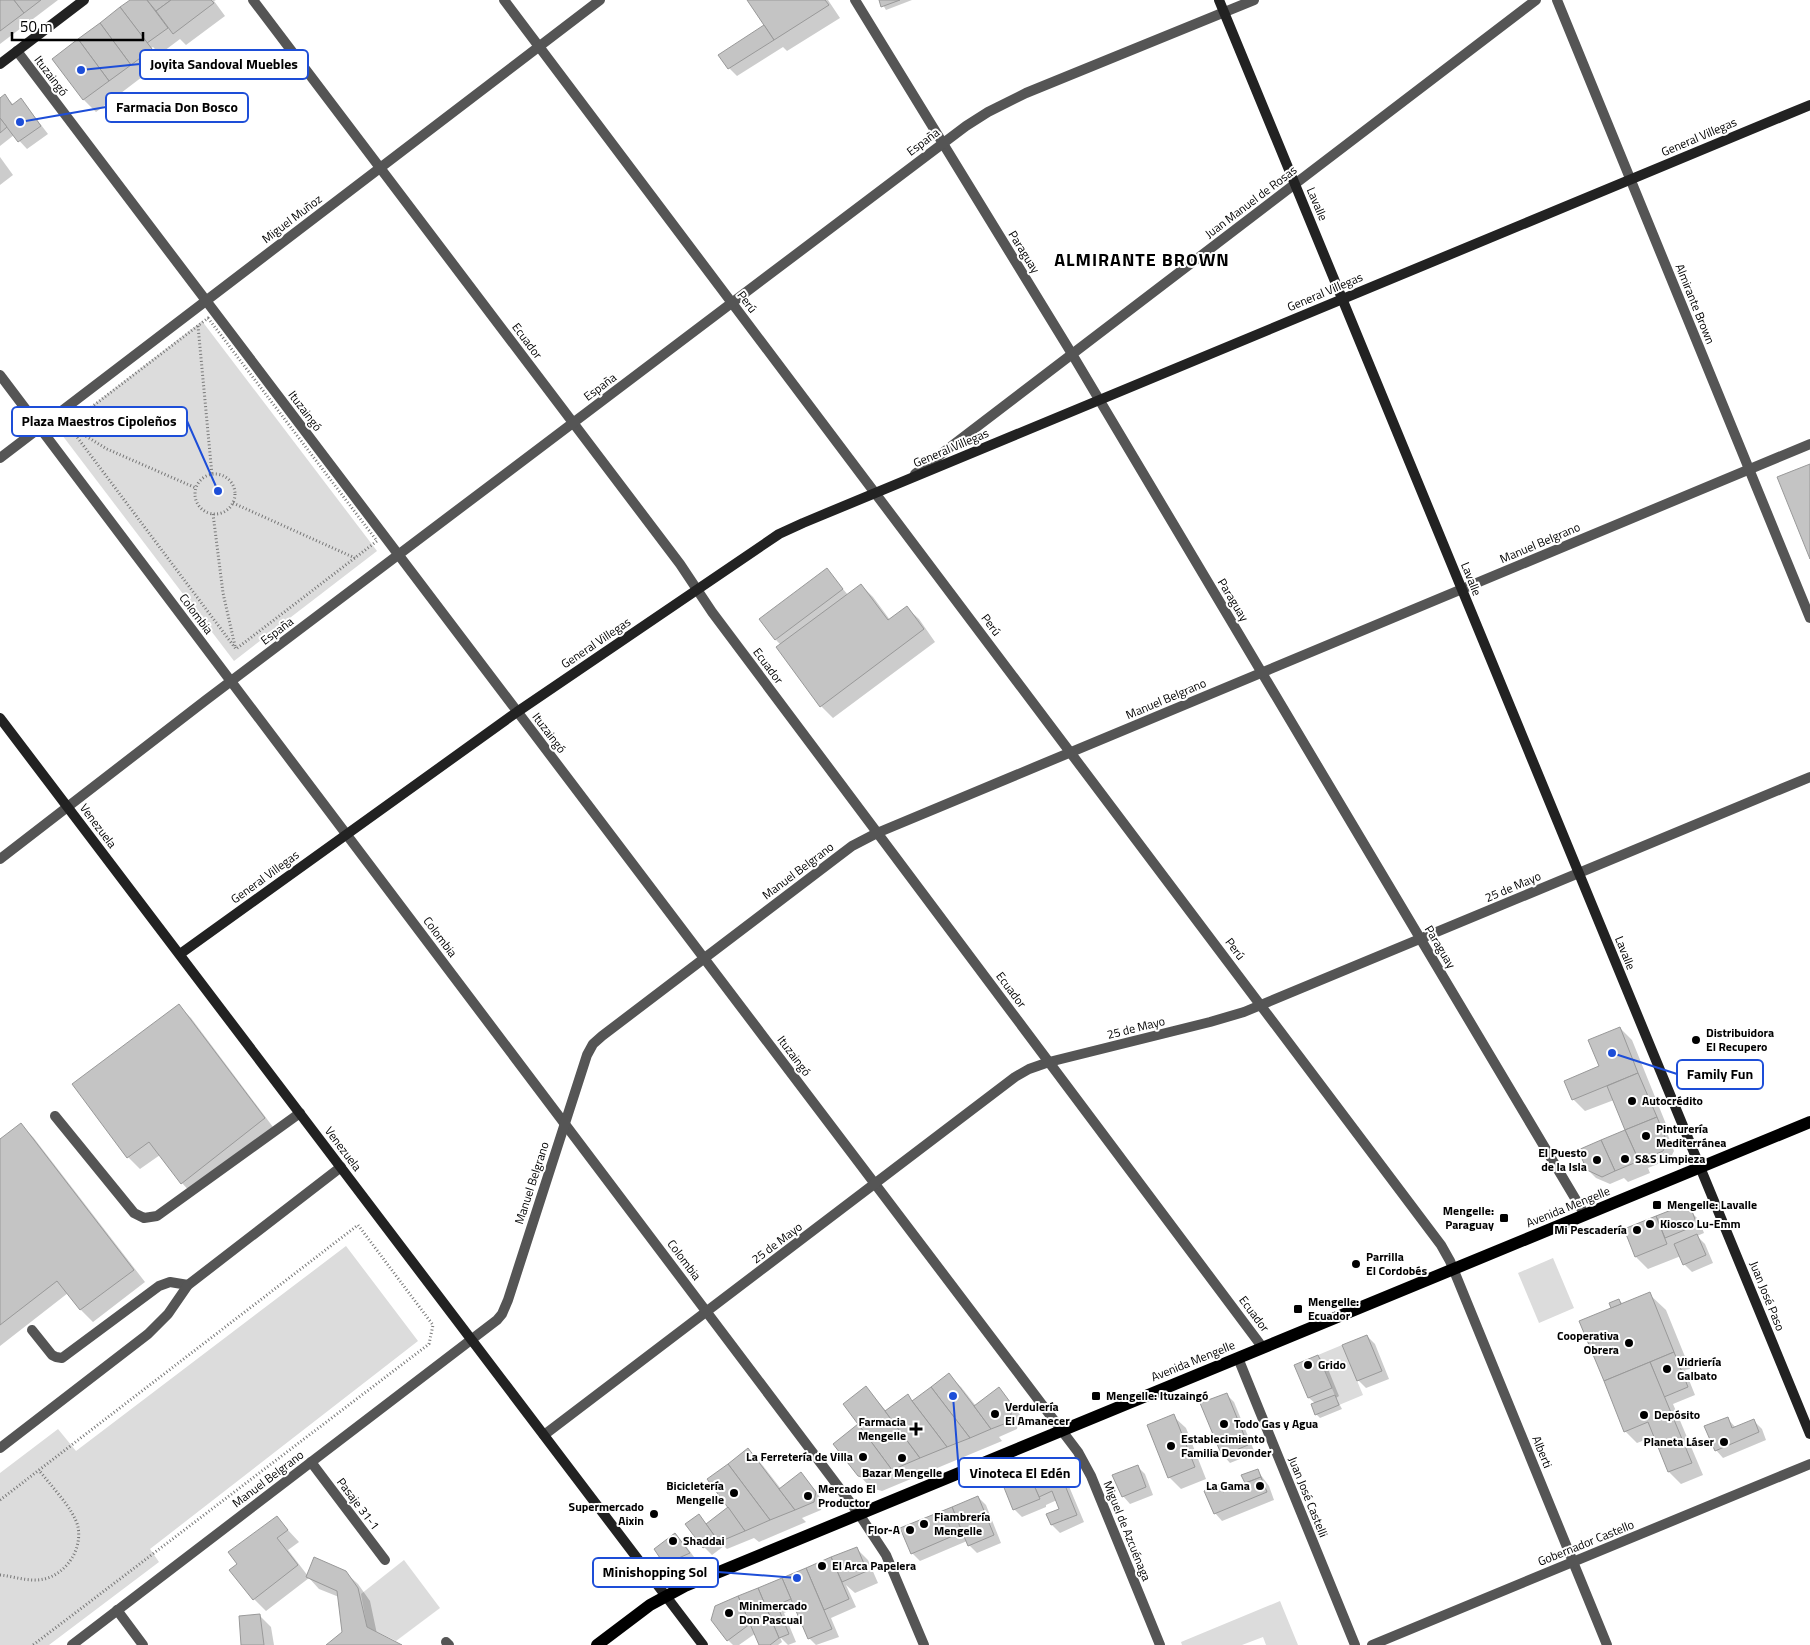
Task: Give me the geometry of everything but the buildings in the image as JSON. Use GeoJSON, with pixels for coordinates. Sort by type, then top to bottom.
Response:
{"type":"FeatureCollection","features":[{"type":"Feature","properties":{"kind":"main road","name":"Avenida Mengelle"},"geometry":{"type":"LineString","coordinates":[[597,1645],[644,1609],[666,1595],[1810,1122]]}},
{"type":"Feature","properties":{"kind":"street"},"geometry":{"type":"LineString","coordinates":[[0,64],[84,0]]}},
{"type":"Feature","properties":{"kind":"street","name":"Ecuador"},"geometry":{"type":"LineString","coordinates":[[253,0],[680,564],[712,612],[1263,1348]]}},
{"type":"Feature","properties":{"kind":"street","name":"Perú"},"geometry":{"type":"LineString","coordinates":[[504,0],[1436,1237],[1453,1269]]}},
{"type":"Feature","properties":{"kind":"street","name":"Miguel Muñoz"},"geometry":{"type":"LineString","coordinates":[[0,458],[600,0]]}},
{"type":"Feature","properties":{"kind":"street","name":"Paraguay"},"geometry":{"type":"LineString","coordinates":[[855,0],[1072,354],[1585,1214]]}},
{"type":"Feature","properties":{"kind":"street","name":"Lavalle"},"geometry":{"type":"LineString","coordinates":[[1219,0],[1700,1167]]}},
{"type":"Feature","properties":{"kind":"street","name":"España"},"geometry":{"type":"LineString","coordinates":[[0,859],[231,681],[976,119],[1012,99],[1254,0]]}},
{"type":"Feature","properties":{"kind":"street","name":"Juan Manuel de Rosas"},"geometry":{"type":"LineString","coordinates":[[910,478],[1536,0]]}},
{"type":"Feature","properties":{"kind":"street","name":"Almirante Brown"},"geometry":{"type":"LineString","coordinates":[[1557,0],[1810,618]]}},
{"type":"Feature","properties":{"kind":"street","name":"Ituzaingó"},"geometry":{"type":"LineString","coordinates":[[17,51],[1062,1430]]}},
{"type":"Feature","properties":{"kind":"street","name":"General Villegas"},"geometry":{"type":"LineString","coordinates":[[180,954],[517,712],[779,534],[1810,105]]}},
{"type":"Feature","properties":{"kind":"street","name":"Colombia"},"geometry":{"type":"LineString","coordinates":[[0,375],[859,1514],[886,1555],[924,1645]]}},
{"type":"Feature","properties":{"kind":"street","name":"Manuel Belgrano"},"geometry":{"type":"LineString","coordinates":[[72,1645],[497,1320],[505,1308],[587,1055],[593,1044],[847,850],[877,832],[1810,444]]}},
{"type":"Feature","properties":{"kind":"street","name":"Venezuela"},"geometry":{"type":"LineString","coordinates":[[0,718],[703,1645]]}},
{"type":"Feature","properties":{"kind":"street","name":"25 de Mayo"},"geometry":{"type":"LineString","coordinates":[[544,1435],[1015,1077],[1029,1069],[1049,1062],[1210,1022],[1261,1005],[1810,778]]}},
{"type":"Feature","properties":{"kind":"street"},"geometry":{"type":"LineString","coordinates":[[55,1116],[134,1214],[144,1218],[157,1216],[300,1113]]}},
{"type":"Feature","properties":{"kind":"street"},"geometry":{"type":"LineString","coordinates":[[0,1448],[148,1334],[168,1314],[188,1286],[341,1167]]}},
{"type":"Feature","properties":{"kind":"street","name":"Juan José Paso"},"geometry":{"type":"LineString","coordinates":[[1700,1167],[1810,1434]]}},
{"type":"Feature","properties":{"kind":"street","name":"Alberti"},"geometry":{"type":"LineString","coordinates":[[1453,1269],[1607,1645]]}},
{"type":"Feature","properties":{"kind":"street"},"geometry":{"type":"LineString","coordinates":[[32,1330],[56,1358],[62,1358],[159,1286],[170,1282],[188,1286]]}},
{"type":"Feature","properties":{"kind":"street","name":"Juan José Castelli"},"geometry":{"type":"LineString","coordinates":[[1238,1358],[1355,1645]]}},
{"type":"Feature","properties":{"kind":"street","name":"Miguel de Azcuénaga"},"geometry":{"type":"LineString","coordinates":[[1062,1430],[1078,1452],[1091,1476],[1160,1645]]}},
{"type":"Feature","properties":{"kind":"street","name":"Pasaje 31-1"},"geometry":{"type":"LineString","coordinates":[[311,1462],[385,1560]]}},
{"type":"Feature","properties":{"kind":"street","name":"Gobernador Castello"},"geometry":{"type":"LineString","coordinates":[[1372,1645],[1810,1464]]}},
{"type":"Feature","properties":{"kind":"street"},"geometry":{"type":"LineString","coordinates":[[117,1610],[143,1645]]}},
{"type":"Feature","properties":{"kind":"path"},"geometry":{"type":"LineString","coordinates":[[68,425],[208,318],[377,541],[236,649]]}},
{"type":"Feature","properties":{"kind":"path"},"geometry":{"type":"LineString","coordinates":[[198,326],[212,474]]}},
{"type":"Feature","properties":{"kind":"path"},"geometry":{"type":"LineString","coordinates":[[68,425],[107,449],[196,488]]}},
{"type":"Feature","properties":{"kind":"path"},"geometry":{"type":"LineString","coordinates":[[68,425],[236,649]]}},
{"type":"Feature","properties":{"kind":"path"},"geometry":{"type":"LineString","coordinates":[[212,474],[222,476],[232,484],[234,490],[233,504],[223,512],[214,514],[204,511],[196,501],[196,488],[203,478],[212,474]]}},
{"type":"Feature","properties":{"kind":"path"},"geometry":{"type":"LineString","coordinates":[[233,504],[355,558]]}},
{"type":"Feature","properties":{"kind":"path"},"geometry":{"type":"LineString","coordinates":[[214,514],[222,585],[236,649]]}},
{"type":"Feature","properties":{"kind":"path"},"geometry":{"type":"LineString","coordinates":[[0,1500],[358,1225],[433,1325],[429,1344],[33,1645]]}},
{"type":"Feature","properties":{"kind":"path"},"geometry":{"type":"LineString","coordinates":[[0,1575],[35,1580],[45,1578],[68,1564],[76,1552],[78,1526],[70,1511],[39,1470]]}},
{"type":"Feature","properties":{"kind":"shaded area"},"geometry":{"type":"Polygon","coordinates":[[[202,321],[377,551],[234,661],[59,431],[202,321]]]}},
{"type":"Feature","properties":{"kind":"shaded area"},"geometry":{"type":"Polygon","coordinates":[[[346,1246],[418,1341],[150,1549],[159,1562],[49,1645],[0,1645],[0,1473],[58,1429],[76,1451],[346,1246]]]}},
{"type":"Feature","properties":{"kind":"shaded area"},"geometry":{"type":"Polygon","coordinates":[[[1553,1258],[1574,1308],[1539,1323],[1518,1273],[1553,1258]]]}},
{"type":"Feature","properties":{"kind":"shaded area"},"geometry":{"type":"Polygon","coordinates":[[[1342,1345],[1363,1395],[1339,1405],[1318,1355],[1342,1345]]]}},
{"type":"Feature","properties":{"kind":"shaded area"},"geometry":{"type":"Polygon","coordinates":[[[404,1560],[440,1608],[396,1641],[367,1627],[361,1594],[404,1560]]]}},
{"type":"Feature","properties":{"kind":"shaded area"},"geometry":{"type":"Polygon","coordinates":[[[1280,1601],[1298,1645],[1266,1645],[1263,1637],[1242,1645],[1182,1645],[1181,1642],[1280,1601]]]}},
{"type":"Feature","properties":{"kind":"place","name":"Joyita Sandoval Muebles"},"geometry":{"type":"Point","coordinates":[81,70]}},
{"type":"Feature","properties":{"kind":"place","name":"Farmacia Don Bosco"},"geometry":{"type":"Point","coordinates":[20,122]}},
{"type":"Feature","properties":{"kind":"place","name":"Plaza Maestros Cipoleños"},"geometry":{"type":"Point","coordinates":[218,491]}},
{"type":"Feature","properties":{"kind":"place","name":"Distribuidora El Recupero"},"geometry":{"type":"Point","coordinates":[1696,1040]}},
{"type":"Feature","properties":{"kind":"place","name":"Family Fun"},"geometry":{"type":"Point","coordinates":[1612,1053]}},
{"type":"Feature","properties":{"kind":"place","name":"Autocrédito"},"geometry":{"type":"Point","coordinates":[1632,1101]}},
{"type":"Feature","properties":{"kind":"place","name":"Pinturería Mediterránea"},"geometry":{"type":"Point","coordinates":[1646,1136]}},
{"type":"Feature","properties":{"kind":"place","name":"S&S Limpieza"},"geometry":{"type":"Point","coordinates":[1625,1159]}},
{"type":"Feature","properties":{"kind":"place","name":"El Puesto de la Isla"},"geometry":{"type":"Point","coordinates":[1597,1160]}},
{"type":"Feature","properties":{"kind":"place","name":"Mengelle: Lavalle"},"geometry":{"type":"Point","coordinates":[1657,1205]}},
{"type":"Feature","properties":{"kind":"place","name":"Mengelle: Paraguay"},"geometry":{"type":"Point","coordinates":[1504,1218]}},
{"type":"Feature","properties":{"kind":"place","name":"Kiosco Lu-Emm"},"geometry":{"type":"Point","coordinates":[1650,1224]}},
{"type":"Feature","properties":{"kind":"place","name":"Mi Pescadería"},"geometry":{"type":"Point","coordinates":[1637,1230]}},
{"type":"Feature","properties":{"kind":"place","name":"Parrilla El Cordobés"},"geometry":{"type":"Point","coordinates":[1356,1264]}},
{"type":"Feature","properties":{"kind":"place","name":"Mengelle: Ecuador"},"geometry":{"type":"Point","coordinates":[1298,1309]}},
{"type":"Feature","properties":{"kind":"place","name":"Cooperativa Obrera"},"geometry":{"type":"Point","coordinates":[1629,1343]}},
{"type":"Feature","properties":{"kind":"place","name":"Grido"},"geometry":{"type":"Point","coordinates":[1308,1365]}},
{"type":"Feature","properties":{"kind":"place","name":"Vidriería Galbato"},"geometry":{"type":"Point","coordinates":[1667,1369]}},
{"type":"Feature","properties":{"kind":"place","name":"Vinoteca El Edén"},"geometry":{"type":"Point","coordinates":[953,1396]}},
{"type":"Feature","properties":{"kind":"place","name":"Mengelle: Ituzaingó"},"geometry":{"type":"Point","coordinates":[1096,1396]}},
{"type":"Feature","properties":{"kind":"place","name":"Verdulería El Amanecer"},"geometry":{"type":"Point","coordinates":[995,1414]}},
{"type":"Feature","properties":{"kind":"place","name":"Depósito"},"geometry":{"type":"Point","coordinates":[1644,1415]}},
{"type":"Feature","properties":{"kind":"place","name":"Todo Gas y Agua"},"geometry":{"type":"Point","coordinates":[1224,1424]}},
{"type":"Feature","properties":{"kind":"place","name":"Farmacia Mengelle"},"geometry":{"type":"Point","coordinates":[916,1429]}},
{"type":"Feature","properties":{"kind":"place","name":"Planeta Láser"},"geometry":{"type":"Point","coordinates":[1724,1442]}},
{"type":"Feature","properties":{"kind":"place","name":"Establecimiento Familia Devonder"},"geometry":{"type":"Point","coordinates":[1171,1446]}},
{"type":"Feature","properties":{"kind":"place","name":"La Ferretería de Villa"},"geometry":{"type":"Point","coordinates":[863,1457]}},
{"type":"Feature","properties":{"kind":"place","name":"Bazar Mengelle"},"geometry":{"type":"Point","coordinates":[902,1458]}},
{"type":"Feature","properties":{"kind":"place","name":"La Gama"},"geometry":{"type":"Point","coordinates":[1260,1486]}},
{"type":"Feature","properties":{"kind":"place","name":"Bicicletería Mengelle"},"geometry":{"type":"Point","coordinates":[734,1493]}},
{"type":"Feature","properties":{"kind":"place","name":"Mercado El Productor"},"geometry":{"type":"Point","coordinates":[808,1496]}},
{"type":"Feature","properties":{"kind":"place","name":"Supermercado Aixin"},"geometry":{"type":"Point","coordinates":[654,1514]}},
{"type":"Feature","properties":{"kind":"place","name":"Fiambrería Mengelle"},"geometry":{"type":"Point","coordinates":[924,1524]}},
{"type":"Feature","properties":{"kind":"place","name":"Flor-A"},"geometry":{"type":"Point","coordinates":[910,1530]}},
{"type":"Feature","properties":{"kind":"place","name":"Shaddai"},"geometry":{"type":"Point","coordinates":[673,1541]}},
{"type":"Feature","properties":{"kind":"place","name":"El Arca Papelera"},"geometry":{"type":"Point","coordinates":[822,1566]}},
{"type":"Feature","properties":{"kind":"place","name":"Minishopping Sol"},"geometry":{"type":"Point","coordinates":[797,1578]}},
{"type":"Feature","properties":{"kind":"place","name":"Minimercado Don Pascual"},"geometry":{"type":"Point","coordinates":[729,1613]}},
{"type":"Feature","properties":{"kind":"district","name":"ALMIRANTE BROWN"},"geometry":{"type":"Point","coordinates":[1142,260]}}]}
